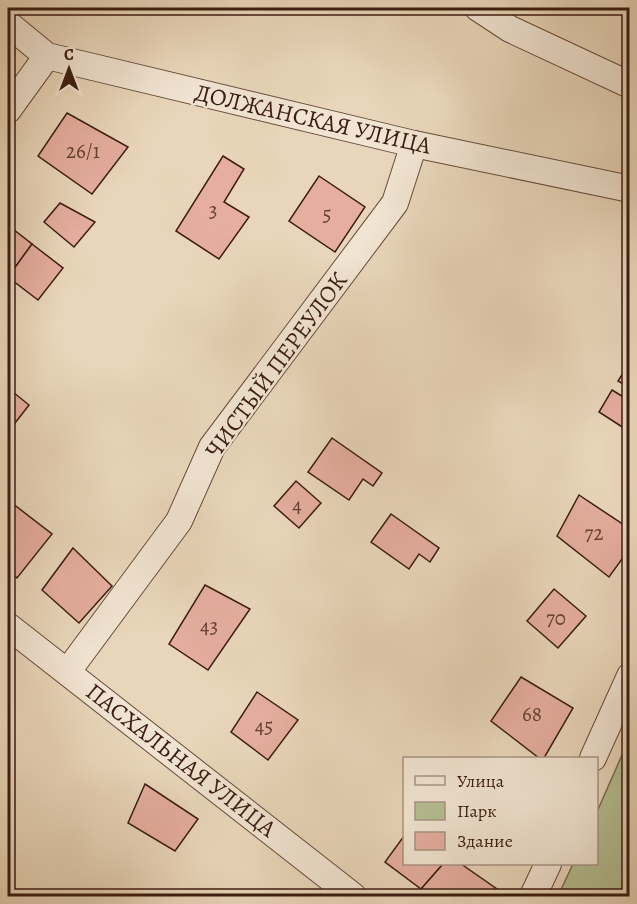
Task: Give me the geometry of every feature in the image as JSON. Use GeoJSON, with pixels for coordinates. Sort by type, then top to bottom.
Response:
{"type":"FeatureCollection","features":[{"type":"Feature","properties":{"kind":"street"},"geometry":{"type":"LineString","coordinates":[[478,8],[510,29],[596,72],[630,85]]}},
{"type":"Feature","properties":{"kind":"street","name":"ДОЛЖАНСКАЯ УЛИЦА"},"geometry":{"type":"LineString","coordinates":[[8,24],[47,56],[414,144],[630,189]]}},
{"type":"Feature","properties":{"kind":"street"},"geometry":{"type":"LineString","coordinates":[[8,110],[47,56]]}},
{"type":"Feature","properties":{"kind":"street","name":"ЧИСТЫЙ ПЕРЕУЛОК"},"geometry":{"type":"LineString","coordinates":[[69,671],[179,521],[212,447],[395,202],[414,144]]}},
{"type":"Feature","properties":{"kind":"street","name":"ПАСХАЛЬНАЯ УЛИЦА"},"geometry":{"type":"LineString","coordinates":[[8,626],[69,671],[353,897]]}},
{"type":"Feature","properties":{"kind":"street"},"geometry":{"type":"LineString","coordinates":[[594,757],[630,676]]}},
{"type":"Feature","properties":{"kind":"street"},"geometry":{"type":"LineString","coordinates":[[533,897],[548,865]]}},
{"type":"Feature","properties":{"kind":"green space"},"geometry":{"type":"Polygon","coordinates":[[[629,739],[629,896],[558,896],[573,865],[598,865],[598,810],[629,739]]]}},
{"type":"Feature","properties":{"kind":"building"},"geometry":{"type":"Polygon","coordinates":[[[67,113],[128,147],[92,194],[38,156],[67,113]]]}},
{"type":"Feature","properties":{"kind":"building"},"geometry":{"type":"Polygon","coordinates":[[[223,156],[244,169],[224,202],[249,217],[219,259],[176,231],[223,156]]]}},
{"type":"Feature","properties":{"kind":"building"},"geometry":{"type":"Polygon","coordinates":[[[319,176],[365,207],[335,252],[289,221],[319,176]]]}},
{"type":"Feature","properties":{"kind":"building"},"geometry":{"type":"Polygon","coordinates":[[[60,203],[95,222],[74,247],[44,222],[60,203]]]}},
{"type":"Feature","properties":{"kind":"building"},"geometry":{"type":"Polygon","coordinates":[[[9,226],[32,244],[8,277],[8,228],[9,226]]]}},
{"type":"Feature","properties":{"kind":"building"},"geometry":{"type":"Polygon","coordinates":[[[32,244],[63,268],[38,300],[8,277],[32,244]]]}},
{"type":"Feature","properties":{"kind":"building"},"geometry":{"type":"Polygon","coordinates":[[[630,362],[630,388],[618,381],[630,362]]]}},
{"type":"Feature","properties":{"kind":"building"},"geometry":{"type":"Polygon","coordinates":[[[8,388],[29,405],[8,432],[8,388]]]}},
{"type":"Feature","properties":{"kind":"building"},"geometry":{"type":"Polygon","coordinates":[[[612,390],[630,401],[630,432],[599,412],[612,390]]]}},
{"type":"Feature","properties":{"kind":"building"},"geometry":{"type":"Polygon","coordinates":[[[332,438],[382,473],[373,486],[363,479],[349,500],[308,472],[332,438]]]}},
{"type":"Feature","properties":{"kind":"building"},"geometry":{"type":"Polygon","coordinates":[[[296,481],[321,503],[299,528],[274,506],[296,481]]]}},
{"type":"Feature","properties":{"kind":"building"},"geometry":{"type":"Polygon","coordinates":[[[579,495],[630,529],[630,548],[609,577],[557,536],[579,495]]]}},
{"type":"Feature","properties":{"kind":"building"},"geometry":{"type":"Polygon","coordinates":[[[8,500],[52,534],[17,578],[8,569],[8,500]]]}},
{"type":"Feature","properties":{"kind":"building"},"geometry":{"type":"Polygon","coordinates":[[[391,514],[439,548],[430,562],[419,554],[409,569],[371,542],[391,514]]]}},
{"type":"Feature","properties":{"kind":"building"},"geometry":{"type":"Polygon","coordinates":[[[73,548],[112,586],[79,623],[42,590],[73,548]]]}},
{"type":"Feature","properties":{"kind":"building"},"geometry":{"type":"Polygon","coordinates":[[[205,585],[250,609],[208,670],[169,644],[205,585]]]}},
{"type":"Feature","properties":{"kind":"building"},"geometry":{"type":"Polygon","coordinates":[[[554,589],[586,616],[558,648],[527,621],[554,589]]]}},
{"type":"Feature","properties":{"kind":"building"},"geometry":{"type":"Polygon","coordinates":[[[521,677],[573,708],[545,757],[538,757],[491,721],[521,677]]]}},
{"type":"Feature","properties":{"kind":"building"},"geometry":{"type":"Polygon","coordinates":[[[257,692],[298,720],[268,760],[231,732],[257,692]]]}},
{"type":"Feature","properties":{"kind":"building"},"geometry":{"type":"Polygon","coordinates":[[[145,784],[198,819],[175,851],[128,823],[145,784]]]}},
{"type":"Feature","properties":{"kind":"building"},"geometry":{"type":"Polygon","coordinates":[[[403,837],[403,865],[442,865],[421,889],[385,862],[403,837]]]}},
{"type":"Feature","properties":{"kind":"building"},"geometry":{"type":"Polygon","coordinates":[[[442,865],[462,865],[497,889],[493,896],[433,896],[421,889],[442,865]]]}}]}
